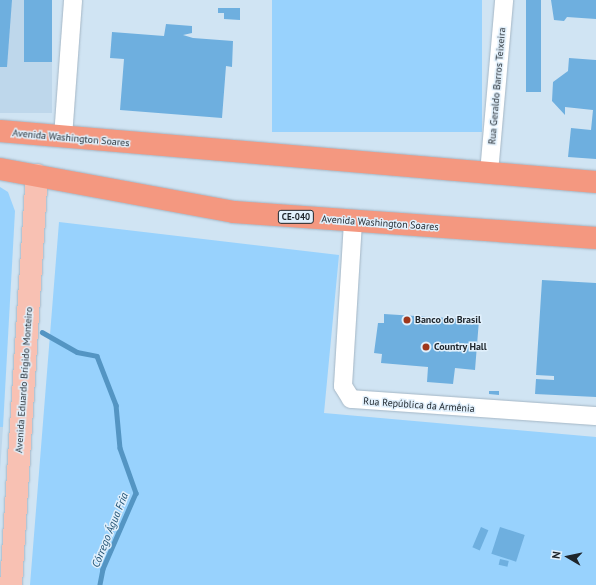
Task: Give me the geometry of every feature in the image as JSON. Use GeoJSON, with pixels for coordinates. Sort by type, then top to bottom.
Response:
{"type":"FeatureCollection","features":[{"type":"Feature","properties":{"kind":"highway","name":"Avenida Washington Soares"},"geometry":{"type":"LineString","coordinates":[[0,132],[63,136],[596,182]]}},
{"type":"Feature","properties":{"kind":"highway","name":"Avenida Washington Soares"},"geometry":{"type":"LineString","coordinates":[[0,169],[37,175],[187,206],[353,222],[596,238]]}},
{"type":"Feature","properties":{"kind":"main road","name":"Avenida Eduardo Brígido Monteiro"},"geometry":{"type":"LineString","coordinates":[[11,585],[37,175]]}},
{"type":"Feature","properties":{"kind":"street"},"geometry":{"type":"LineString","coordinates":[[63,136],[72,0]]}},
{"type":"Feature","properties":{"kind":"street","name":"Rua Geraldo Barros Teixeira"},"geometry":{"type":"LineString","coordinates":[[489,173],[504,0]]}},
{"type":"Feature","properties":{"kind":"street","name":"Rua República da Armênia"},"geometry":{"type":"LineString","coordinates":[[353,222],[344,386],[351,399],[596,416]]}},
{"type":"Feature","properties":{"kind":"shaded area"},"geometry":{"type":"Polygon","coordinates":[[[0,0],[52,0],[52,113],[0,113],[0,0]]]}},
{"type":"Feature","properties":{"kind":"shaded area"},"geometry":{"type":"Polygon","coordinates":[[[272,0],[482,0],[482,132],[272,132],[272,0]]]}},
{"type":"Feature","properties":{"kind":"shaded area"},"geometry":{"type":"Polygon","coordinates":[[[0,187],[8,192],[15,211],[3,427],[0,427],[0,187]]]}},
{"type":"Feature","properties":{"kind":"shaded area"},"geometry":{"type":"Polygon","coordinates":[[[59,222],[339,255],[324,413],[596,437],[596,585],[30,585],[59,222]]]}},
{"type":"Feature","properties":{"kind":"shaded area"},"geometry":{"type":"Polygon","coordinates":[[[0,427],[3,427],[0,471],[0,427]]]}},
{"type":"Feature","properties":{"kind":"building"},"geometry":{"type":"Polygon","coordinates":[[[0,0],[12,0],[7,67],[0,67],[0,0]]]}},
{"type":"Feature","properties":{"kind":"building"},"geometry":{"type":"Polygon","coordinates":[[[24,0],[52,0],[52,62],[24,62],[24,0]]]}},
{"type":"Feature","properties":{"kind":"building"},"geometry":{"type":"Polygon","coordinates":[[[526,0],[541,0],[541,92],[526,92],[526,0]]]}},
{"type":"Feature","properties":{"kind":"building"},"geometry":{"type":"Polygon","coordinates":[[[551,0],[596,0],[596,19],[567,17],[564,21],[554,20],[551,0]]]}},
{"type":"Feature","properties":{"kind":"building"},"geometry":{"type":"Polygon","coordinates":[[[218,8],[240,8],[240,20],[224,19],[224,13],[218,13],[218,8]]]}},
{"type":"Feature","properties":{"kind":"building"},"geometry":{"type":"Polygon","coordinates":[[[166,24],[192,26],[192,33],[183,35],[193,38],[233,41],[232,67],[226,66],[222,118],[120,110],[124,59],[110,58],[112,32],[164,36],[166,24]]]}},
{"type":"Feature","properties":{"kind":"building"},"geometry":{"type":"Polygon","coordinates":[[[569,58],[596,60],[596,159],[568,157],[571,128],[591,130],[593,110],[565,107],[565,115],[552,101],[553,82],[568,71],[569,58]]]}},
{"type":"Feature","properties":{"kind":"building"},"geometry":{"type":"Polygon","coordinates":[[[542,280],[596,283],[596,397],[535,394],[536,379],[554,380],[554,376],[536,375],[542,280]]]}},
{"type":"Feature","properties":{"kind":"building","name":"Country Hall"},"geometry":{"type":"Polygon","coordinates":[[[384,314],[479,320],[475,370],[455,368],[453,384],[427,382],[428,367],[381,363],[382,354],[374,353],[378,323],[384,323],[384,314]]]}},
{"type":"Feature","properties":{"kind":"building"},"geometry":{"type":"Polygon","coordinates":[[[489,391],[499,391],[499,395],[489,394],[489,391]]]}},
{"type":"Feature","properties":{"kind":"building"},"geometry":{"type":"Polygon","coordinates":[[[481,527],[488,530],[480,550],[472,547],[481,527]]]}},
{"type":"Feature","properties":{"kind":"building"},"geometry":{"type":"Polygon","coordinates":[[[500,527],[525,535],[516,562],[491,554],[500,527]]]}},
{"type":"Feature","properties":{"kind":"building"},"geometry":{"type":"Polygon","coordinates":[[[500,559],[509,561],[507,567],[499,565],[500,559]]]}},
{"type":"Feature","properties":{"kind":"waterway","name":"Córrego Água Fria"},"geometry":{"type":"LineString","coordinates":[[42,332],[77,352],[97,356],[116,405],[120,448],[136,493],[103,569],[100,585]]}},
{"type":"Feature","properties":{"kind":"place","name":"Banco do Brasil"},"geometry":{"type":"Point","coordinates":[407,320]}},
{"type":"Feature","properties":{"kind":"place","name":"Country Hall"},"geometry":{"type":"Point","coordinates":[426,347]}}]}
